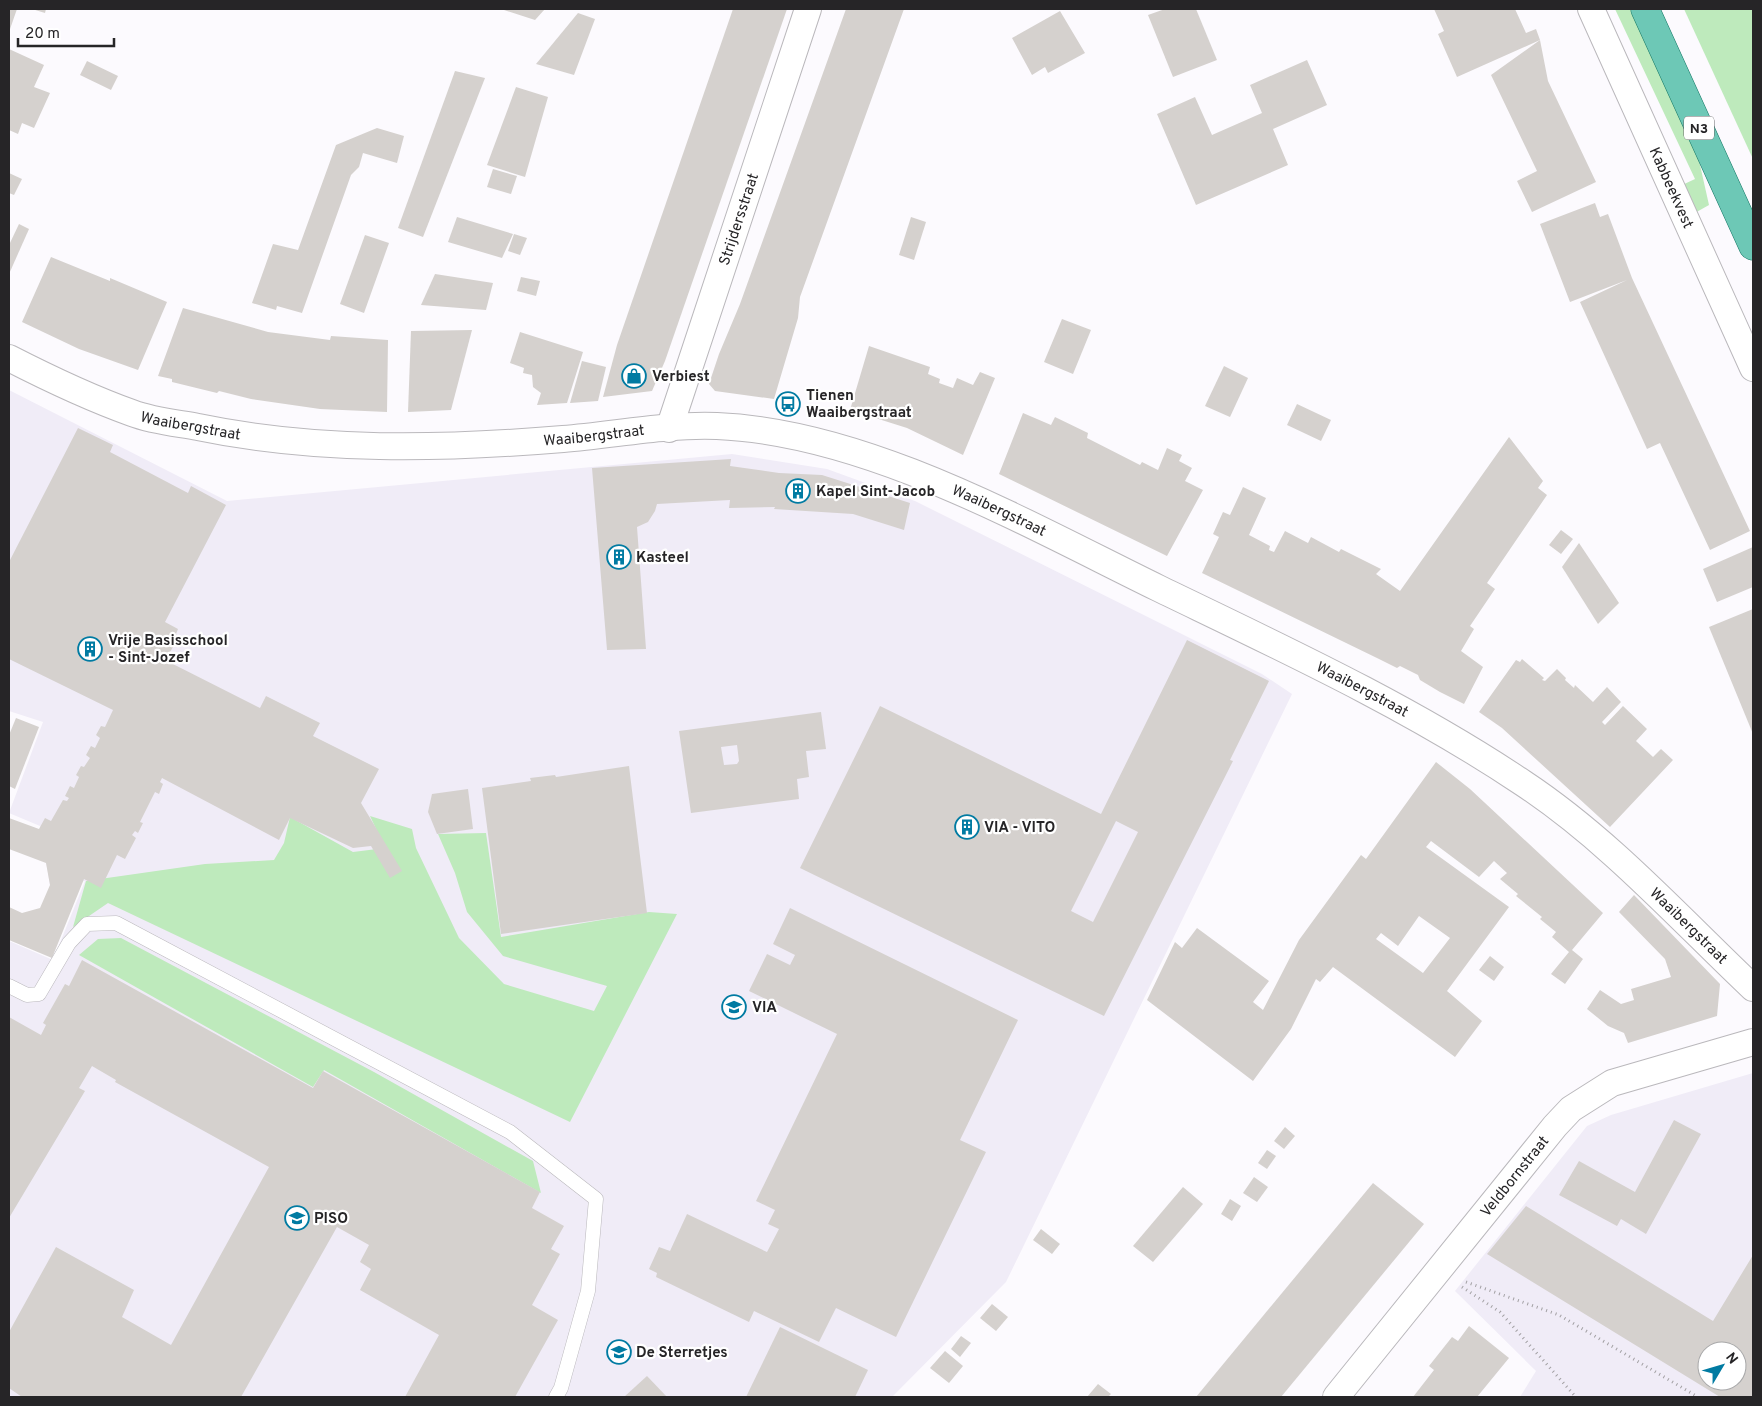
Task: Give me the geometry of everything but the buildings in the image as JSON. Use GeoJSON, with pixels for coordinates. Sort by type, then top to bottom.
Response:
{"type":"FeatureCollection","features":[{"type":"Feature","properties":{"kind":"main road","name":"N3"},"geometry":{"type":"LineString","coordinates":[[1645,9],[1753,246]]}},
{"type":"Feature","properties":{"kind":"main road","name":"N3"},"geometry":{"type":"LineString","coordinates":[[1664,9],[1753,204]]}},
{"type":"Feature","properties":{"kind":"street","name":"Strijdersstraat"},"geometry":{"type":"LineString","coordinates":[[669,429],[808,9]]}},
{"type":"Feature","properties":{"kind":"street","name":"Kabbeekvest"},"geometry":{"type":"LineString","coordinates":[[1591,9],[1753,368]]}},
{"type":"Feature","properties":{"kind":"street","name":"Waaibergstraat"},"geometry":{"type":"LineString","coordinates":[[9,358],[135,415],[246,437],[343,446],[420,447],[562,440],[716,426],[800,436],[859,453],[969,496],[1303,658],[1419,720],[1531,789],[1593,834],[1753,988]]}},
{"type":"Feature","properties":{"kind":"street","name":"Veldbornstraat"},"geometry":{"type":"LineString","coordinates":[[1336,1397],[1555,1126],[1571,1109],[1612,1083],[1753,1042]]}},
{"type":"Feature","properties":{"kind":"lane"},"geometry":{"type":"LineString","coordinates":[[9,986],[27,995],[40,994],[69,943],[87,924],[116,924],[510,1132],[596,1199],[588,1291],[561,1388],[556,1397]]}},
{"type":"Feature","properties":{"kind":"path"},"geometry":{"type":"LineString","coordinates":[[1438,1271],[1500,1312],[1576,1397]]}},
{"type":"Feature","properties":{"kind":"path"},"geometry":{"type":"LineString","coordinates":[[1438,1271],[1559,1315],[1698,1397]]}},
{"type":"Feature","properties":{"kind":"shaded area","name":"VIA"},"geometry":{"type":"Polygon","coordinates":[[[9,390],[227,501],[732,454],[827,469],[915,501],[1262,674],[1292,694],[1006,1282],[892,1397],[9,1397],[9,941],[53,960],[85,881],[50,885],[40,826],[9,813],[43,722],[9,711],[9,390]]]}},
{"type":"Feature","properties":{"kind":"shaded area"},"geometry":{"type":"Polygon","coordinates":[[[1753,1073],[1753,1397],[1520,1397],[1536,1371],[1455,1291],[1587,1126],[1611,1115],[1753,1073]]]}},
{"type":"Feature","properties":{"kind":"green space"},"geometry":{"type":"Polygon","coordinates":[[[1615,9],[1634,9],[1696,147],[1709,205],[1693,214],[1680,186],[1695,179],[1615,9]]]}},
{"type":"Feature","properties":{"kind":"green space"},"geometry":{"type":"Polygon","coordinates":[[[1684,9],[1753,9],[1753,159],[1684,9]]]}},
{"type":"Feature","properties":{"kind":"green space"},"geometry":{"type":"Polygon","coordinates":[[[370,816],[412,829],[416,848],[459,938],[504,984],[594,1011],[607,986],[503,956],[467,912],[455,873],[438,834],[486,833],[501,937],[649,912],[677,914],[570,1122],[108,903],[73,927],[86,881],[205,864],[274,860],[284,843],[290,817],[353,852],[385,848],[370,816]]]}},
{"type":"Feature","properties":{"kind":"green space"},"geometry":{"type":"Polygon","coordinates":[[[121,938],[374,1072],[533,1161],[541,1193],[324,1070],[313,1087],[79,955],[98,939],[121,938]]]}},
{"type":"Feature","properties":{"kind":"place","name":"Verbiest"},"geometry":{"type":"Point","coordinates":[634,376]}},
{"type":"Feature","properties":{"kind":"place","name":"Tienen Waaibergstraat"},"geometry":{"type":"Point","coordinates":[788,404]}},
{"type":"Feature","properties":{"kind":"place","name":"Kapel Sint-Jacob"},"geometry":{"type":"Point","coordinates":[798,491]}},
{"type":"Feature","properties":{"kind":"place","name":"Kasteel"},"geometry":{"type":"Point","coordinates":[619,557]}},
{"type":"Feature","properties":{"kind":"place","name":"Vrije Basisschool - Sint-Jozef"},"geometry":{"type":"Point","coordinates":[90,649]}},
{"type":"Feature","properties":{"kind":"place","name":"VIA - VITO"},"geometry":{"type":"Point","coordinates":[967,827]}},
{"type":"Feature","properties":{"kind":"place","name":"VIA"},"geometry":{"type":"Point","coordinates":[734,1007]}},
{"type":"Feature","properties":{"kind":"place","name":"PISO"},"geometry":{"type":"Point","coordinates":[297,1218]}},
{"type":"Feature","properties":{"kind":"place","name":"De Sterretjes"},"geometry":{"type":"Point","coordinates":[619,1352]}}]}
